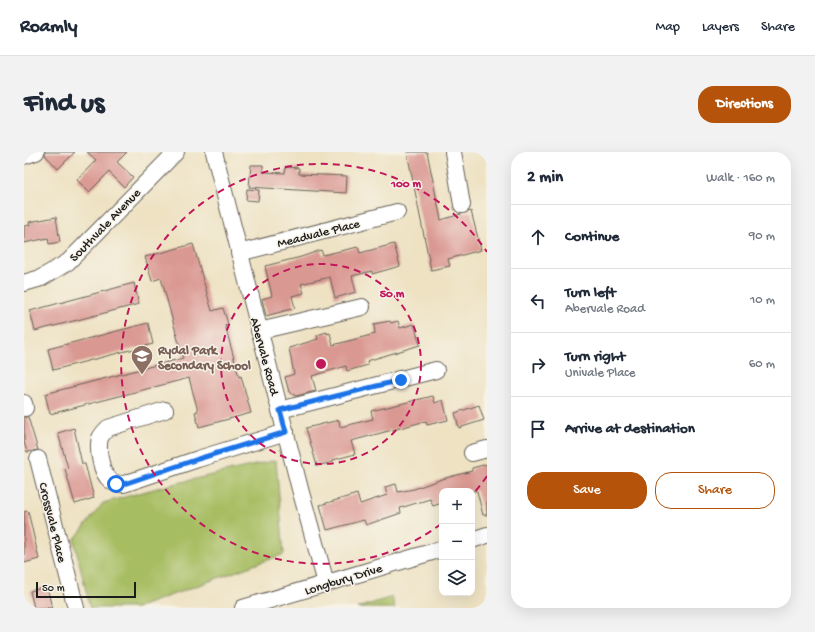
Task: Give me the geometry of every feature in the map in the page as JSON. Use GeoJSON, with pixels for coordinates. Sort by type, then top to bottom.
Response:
{"type":"FeatureCollection","features":[{"type":"Feature","properties":{"kind":"street"},"geometry":{"type":"LineString","coordinates":[[24,156],[36,152]]}},
{"type":"Feature","properties":{"kind":"street","name":"Southvale Avenue"},"geometry":{"type":"LineString","coordinates":[[24,283],[41,278],[68,262],[176,152]]}},
{"type":"Feature","properties":{"kind":"street","name":"Abervale Road"},"geometry":{"type":"LineString","coordinates":[[214,152],[326,582]]}},
{"type":"Feature","properties":{"kind":"street"},"geometry":{"type":"LineString","coordinates":[[453,152],[462,205]]}},
{"type":"Feature","properties":{"kind":"street","name":"Meadvale Place"},"geometry":{"type":"LineString","coordinates":[[239,252],[397,212]]}},
{"type":"Feature","properties":{"kind":"street"},"geometry":{"type":"LineString","coordinates":[[260,331],[362,307]]}},
{"type":"Feature","properties":{"kind":"street"},"geometry":{"type":"LineString","coordinates":[[280,410],[436,370]]}},
{"type":"Feature","properties":{"kind":"street"},"geometry":{"type":"LineString","coordinates":[[166,410],[108,428],[103,433],[100,439],[100,447],[104,474],[109,480],[116,484],[124,484],[286,432]]}},
{"type":"Feature","properties":{"kind":"street","name":"Crossvale Place"},"geometry":{"type":"LineString","coordinates":[[38,459],[76,608]]}},
{"type":"Feature","properties":{"kind":"street"},"geometry":{"type":"LineString","coordinates":[[475,539],[487,535]]}},
{"type":"Feature","properties":{"kind":"street","name":"Longbury Drive"},"geometry":{"type":"LineString","coordinates":[[243,608],[439,549]]}},
{"type":"Feature","properties":{"kind":"green space"},"geometry":{"type":"Polygon","coordinates":[[[276,460],[284,554],[136,608],[90,608],[74,540],[103,503],[161,487],[276,460]]]}},
{"type":"Feature","properties":{"kind":"green space"},"geometry":{"type":"Polygon","coordinates":[[[392,597],[395,608],[357,608],[392,597]]]}},
{"type":"Feature","properties":{"kind":"building"},"geometry":{"type":"Polygon","coordinates":[[[45,152],[75,152],[58,169],[45,155],[45,152]]]}},
{"type":"Feature","properties":{"kind":"building"},"geometry":{"type":"Polygon","coordinates":[[[87,152],[127,152],[117,162],[133,177],[124,187],[109,172],[89,192],[77,180],[96,160],[87,152]]]}},
{"type":"Feature","properties":{"kind":"building"},"geometry":{"type":"Polygon","coordinates":[[[407,152],[427,152],[441,220],[471,211],[481,250],[448,259],[450,266],[431,270],[407,152]]]}},
{"type":"Feature","properties":{"kind":"building"},"geometry":{"type":"Polygon","coordinates":[[[251,165],[263,165],[263,172],[285,173],[286,167],[299,168],[299,174],[347,176],[346,193],[249,187],[251,165]]]}},
{"type":"Feature","properties":{"kind":"building"},"geometry":{"type":"Polygon","coordinates":[[[247,189],[259,190],[258,201],[246,200],[247,189]]]}},
{"type":"Feature","properties":{"kind":"building"},"geometry":{"type":"Polygon","coordinates":[[[56,217],[60,242],[49,244],[48,238],[24,243],[24,226],[30,225],[29,222],[56,217]]]}},
{"type":"Feature","properties":{"kind":"building"},"geometry":{"type":"Polygon","coordinates":[[[193,244],[212,311],[223,308],[228,324],[225,325],[239,377],[241,376],[251,413],[199,427],[195,412],[198,411],[189,378],[50,414],[45,394],[183,358],[161,278],[152,281],[145,257],[193,244]]]}},
{"type":"Feature","properties":{"kind":"building"},"geometry":{"type":"Polygon","coordinates":[[[394,244],[400,266],[372,274],[372,271],[352,276],[356,292],[335,298],[330,277],[301,284],[304,293],[292,296],[295,308],[266,316],[262,299],[272,296],[265,266],[301,257],[321,250],[323,255],[358,247],[360,253],[394,244]]]}},
{"type":"Feature","properties":{"kind":"building"},"geometry":{"type":"Polygon","coordinates":[[[134,283],[139,304],[35,331],[30,311],[134,283]]]}},
{"type":"Feature","properties":{"kind":"building"},"geometry":{"type":"Polygon","coordinates":[[[390,321],[391,323],[398,321],[400,328],[414,324],[420,345],[367,361],[368,365],[347,371],[346,366],[312,376],[316,391],[296,396],[289,392],[285,377],[294,374],[289,348],[318,339],[317,335],[327,332],[327,334],[330,333],[333,345],[375,334],[374,324],[390,321]]]}},
{"type":"Feature","properties":{"kind":"building"},"geometry":{"type":"Polygon","coordinates":[[[148,323],[153,344],[53,370],[48,349],[148,323]]]}},
{"type":"Feature","properties":{"kind":"building"},"geometry":{"type":"Polygon","coordinates":[[[433,396],[435,403],[443,400],[448,420],[427,425],[426,421],[351,441],[355,454],[317,466],[306,428],[339,420],[340,427],[373,419],[371,411],[433,396]]]}},
{"type":"Feature","properties":{"kind":"building"},"geometry":{"type":"Polygon","coordinates":[[[479,405],[484,420],[459,428],[455,413],[479,405]]]}},
{"type":"Feature","properties":{"kind":"building"},"geometry":{"type":"Polygon","coordinates":[[[24,417],[28,417],[38,450],[27,452],[24,442],[24,417]]]}},
{"type":"Feature","properties":{"kind":"building"},"geometry":{"type":"Polygon","coordinates":[[[74,428],[82,464],[85,464],[94,498],[75,504],[65,469],[68,468],[58,433],[74,428]]]}},
{"type":"Feature","properties":{"kind":"building"},"geometry":{"type":"Polygon","coordinates":[[[487,464],[487,515],[483,515],[475,488],[439,488],[439,504],[433,506],[430,499],[400,508],[401,513],[366,525],[364,520],[327,530],[320,505],[357,494],[360,504],[387,495],[385,487],[396,484],[398,492],[414,489],[442,479],[472,471],[472,468],[487,464]]]}},
{"type":"Feature","properties":{"kind":"building"},"geometry":{"type":"Polygon","coordinates":[[[28,511],[39,559],[24,563],[24,512],[28,511]]]}},
{"type":"Feature","properties":{"kind":"building"},"geometry":{"type":"Polygon","coordinates":[[[47,587],[52,608],[34,608],[30,591],[47,587]]]}},
{"type":"Feature","properties":{"kind":"place","name":"Rydal Park Secondary School"},"geometry":{"type":"Point","coordinates":[142,376]}},
{"type":"Feature","properties":{"kind":"route"},"geometry":{"type":"LineString","coordinates":[[116,484],[124,484],[286,432],[280,410],[401,380]]}}]}
